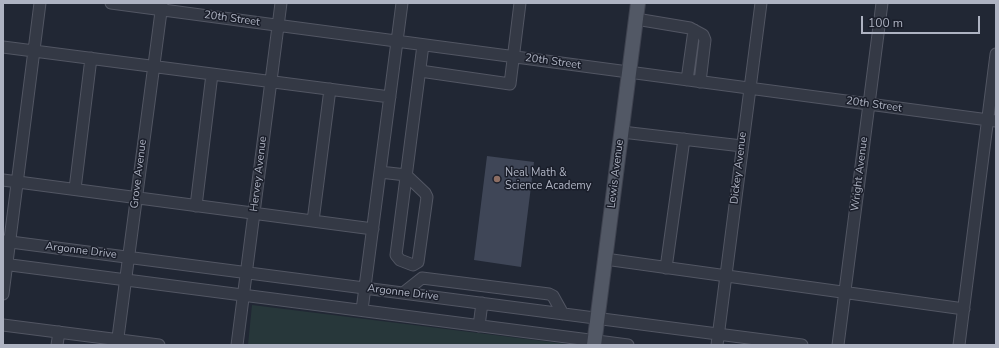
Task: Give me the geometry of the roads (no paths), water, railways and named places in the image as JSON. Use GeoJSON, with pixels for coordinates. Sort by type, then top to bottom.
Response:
{"type":"FeatureCollection","features":[{"type":"Feature","properties":{"kind":"main road","name":"Lewis Avenue"},"geometry":{"type":"LineString","coordinates":[[594,343],[638,3]]}},
{"type":"Feature","properties":{"kind":"street"},"geometry":{"type":"LineString","coordinates":[[3,294],[6,241],[17,182],[40,3]]}},
{"type":"Feature","properties":{"kind":"street","name":"20th Street"},"geometry":{"type":"LineString","coordinates":[[111,3],[161,6],[278,25],[423,45],[992,120]]}},
{"type":"Feature","properties":{"kind":"street","name":"Hervey Avenue"},"geometry":{"type":"LineString","coordinates":[[237,345],[281,3]]}},
{"type":"Feature","properties":{"kind":"street"},"geometry":{"type":"LineString","coordinates":[[362,310],[402,3]]}},
{"type":"Feature","properties":{"kind":"street"},"geometry":{"type":"LineString","coordinates":[[420,71],[510,84],[520,3]]}},
{"type":"Feature","properties":{"kind":"street","name":"Dickey Avenue"},"geometry":{"type":"LineString","coordinates":[[717,340],[761,3]]}},
{"type":"Feature","properties":{"kind":"street","name":"Wright Avenue"},"geometry":{"type":"LineString","coordinates":[[838,345],[882,3]]}},
{"type":"Feature","properties":{"kind":"street","name":"Grove Avenue"},"geometry":{"type":"LineString","coordinates":[[118,342],[161,6]]}},
{"type":"Feature","properties":{"kind":"street"},"geometry":{"type":"LineString","coordinates":[[636,19],[664,22],[694,30],[703,35],[705,40],[700,82]]}},
{"type":"Feature","properties":{"kind":"street"},"geometry":{"type":"LineString","coordinates":[[687,80],[694,30]]}},
{"type":"Feature","properties":{"kind":"street"},"geometry":{"type":"LineString","coordinates":[[380,172],[406,175],[425,192],[427,197],[418,262],[413,265],[400,260],[396,255],[406,175],[420,71],[423,45]]}},
{"type":"Feature","properties":{"kind":"street"},"geometry":{"type":"LineString","coordinates":[[3,47],[390,97]]}},
{"type":"Feature","properties":{"kind":"street"},"geometry":{"type":"LineString","coordinates":[[959,345],[992,120],[996,54]]}},
{"type":"Feature","properties":{"kind":"street"},"geometry":{"type":"LineString","coordinates":[[75,189],[91,58]]}},
{"type":"Feature","properties":{"kind":"street"},"geometry":{"type":"LineString","coordinates":[[196,206],[212,74]]}},
{"type":"Feature","properties":{"kind":"street"},"geometry":{"type":"LineString","coordinates":[[313,221],[330,89]]}},
{"type":"Feature","properties":{"kind":"street"},"geometry":{"type":"LineString","coordinates":[[622,132],[742,146]]}},
{"type":"Feature","properties":{"kind":"street"},"geometry":{"type":"LineString","coordinates":[[666,268],[684,139]]}},
{"type":"Feature","properties":{"kind":"street"},"geometry":{"type":"LineString","coordinates":[[3,180],[372,229]]}},
{"type":"Feature","properties":{"kind":"street","name":"Argonne Drive"},"geometry":{"type":"LineString","coordinates":[[6,241],[597,318],[717,340],[802,345]]}},
{"type":"Feature","properties":{"kind":"street"},"geometry":{"type":"LineString","coordinates":[[605,259],[964,309]]}},
{"type":"Feature","properties":{"kind":"street","name":"Argonne Drive"},"geometry":{"type":"LineString","coordinates":[[5,264],[362,310],[594,343],[628,345]]}},
{"type":"Feature","properties":{"kind":"street"},"geometry":{"type":"LineString","coordinates":[[403,293],[422,278],[549,294],[553,296],[563,314]]}},
{"type":"Feature","properties":{"kind":"street"},"geometry":{"type":"LineString","coordinates":[[480,326],[482,303]]}},
{"type":"Feature","properties":{"kind":"street"},"geometry":{"type":"LineString","coordinates":[[3,325],[59,332],[118,342],[159,345]]}},
{"type":"Feature","properties":{"kind":"street"},"geometry":{"type":"LineString","coordinates":[[57,345],[59,332]]}},
{"type":"Feature","properties":{"kind":"place","name":"Neal Math & Science Academy"},"geometry":{"type":"Point","coordinates":[497,179]}}]}
